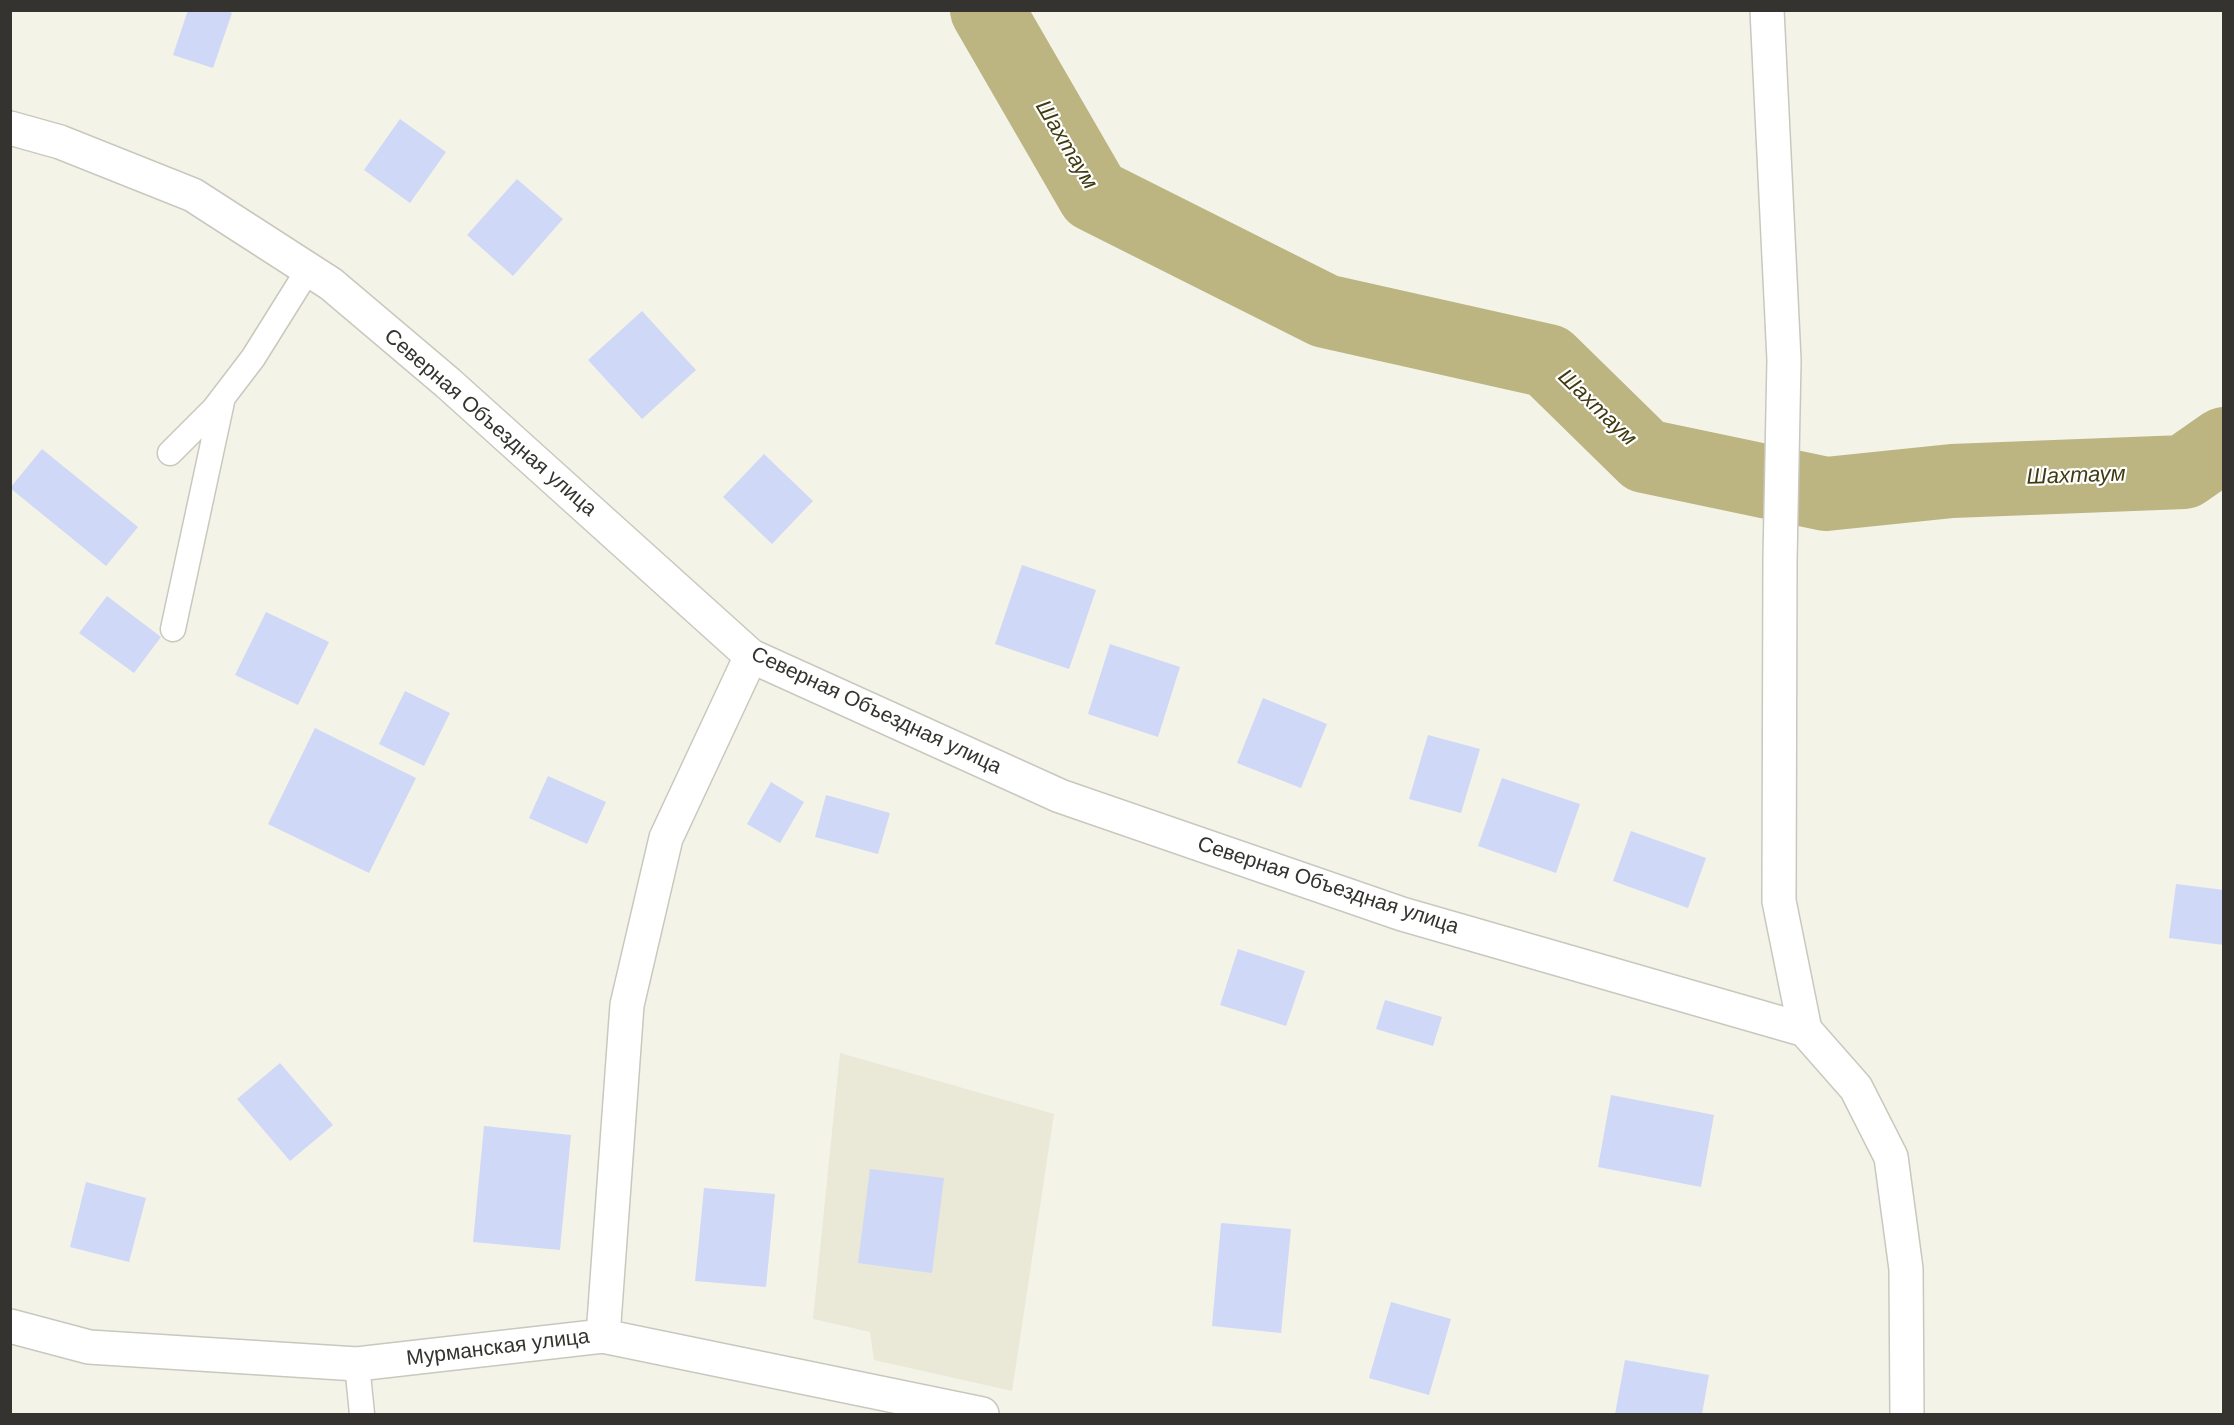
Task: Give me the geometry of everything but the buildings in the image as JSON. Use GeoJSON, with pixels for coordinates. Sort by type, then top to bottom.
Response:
{"type":"FeatureCollection","features":[{"type":"Feature","properties":{"kind":"street"},"geometry":{"type":"LineString","coordinates":[[1767,10],[1784,360],[1780,560],[1779,901],[1805,1030],[1856,1088],[1891,1157],[1906,1269],[1907,1414]]}},
{"type":"Feature","properties":{"kind":"street","name":"Северная Объездная улица"},"geometry":{"type":"LineString","coordinates":[[10,128],[60,142],[193,195],[331,284],[448,383],[751,656],[1060,796],[1402,914],[1805,1030]]}},
{"type":"Feature","properties":{"kind":"street"},"geometry":{"type":"LineString","coordinates":[[603,1336],[627,1005],[666,838],[751,656]]}},
{"type":"Feature","properties":{"kind":"street","name":"Мурманская улица"},"geometry":{"type":"LineString","coordinates":[[10,1326],[89,1347],[357,1364],[603,1336],[982,1414]]}},
{"type":"Feature","properties":{"kind":"lane"},"geometry":{"type":"LineString","coordinates":[[170,453],[214,409],[253,358],[308,270]]}},
{"type":"Feature","properties":{"kind":"lane"},"geometry":{"type":"LineString","coordinates":[[173,629],[223,397]]}},
{"type":"Feature","properties":{"kind":"lane"},"geometry":{"type":"LineString","coordinates":[[357,1364],[362,1414]]}},
{"type":"Feature","properties":{"kind":"shaded area"},"geometry":{"type":"Polygon","coordinates":[[[840,1053],[1054,1114],[1012,1391],[874,1360],[870,1332],[813,1319],[840,1053]]]}},
{"type":"Feature","properties":{"kind":"waterway","name":"Шахтаум"},"geometry":{"type":"LineString","coordinates":[[987,10],[1094,195],[1325,311],[1548,361],[1645,456],[1826,494],[1952,481],[2184,472],[2224,444]]}}]}
